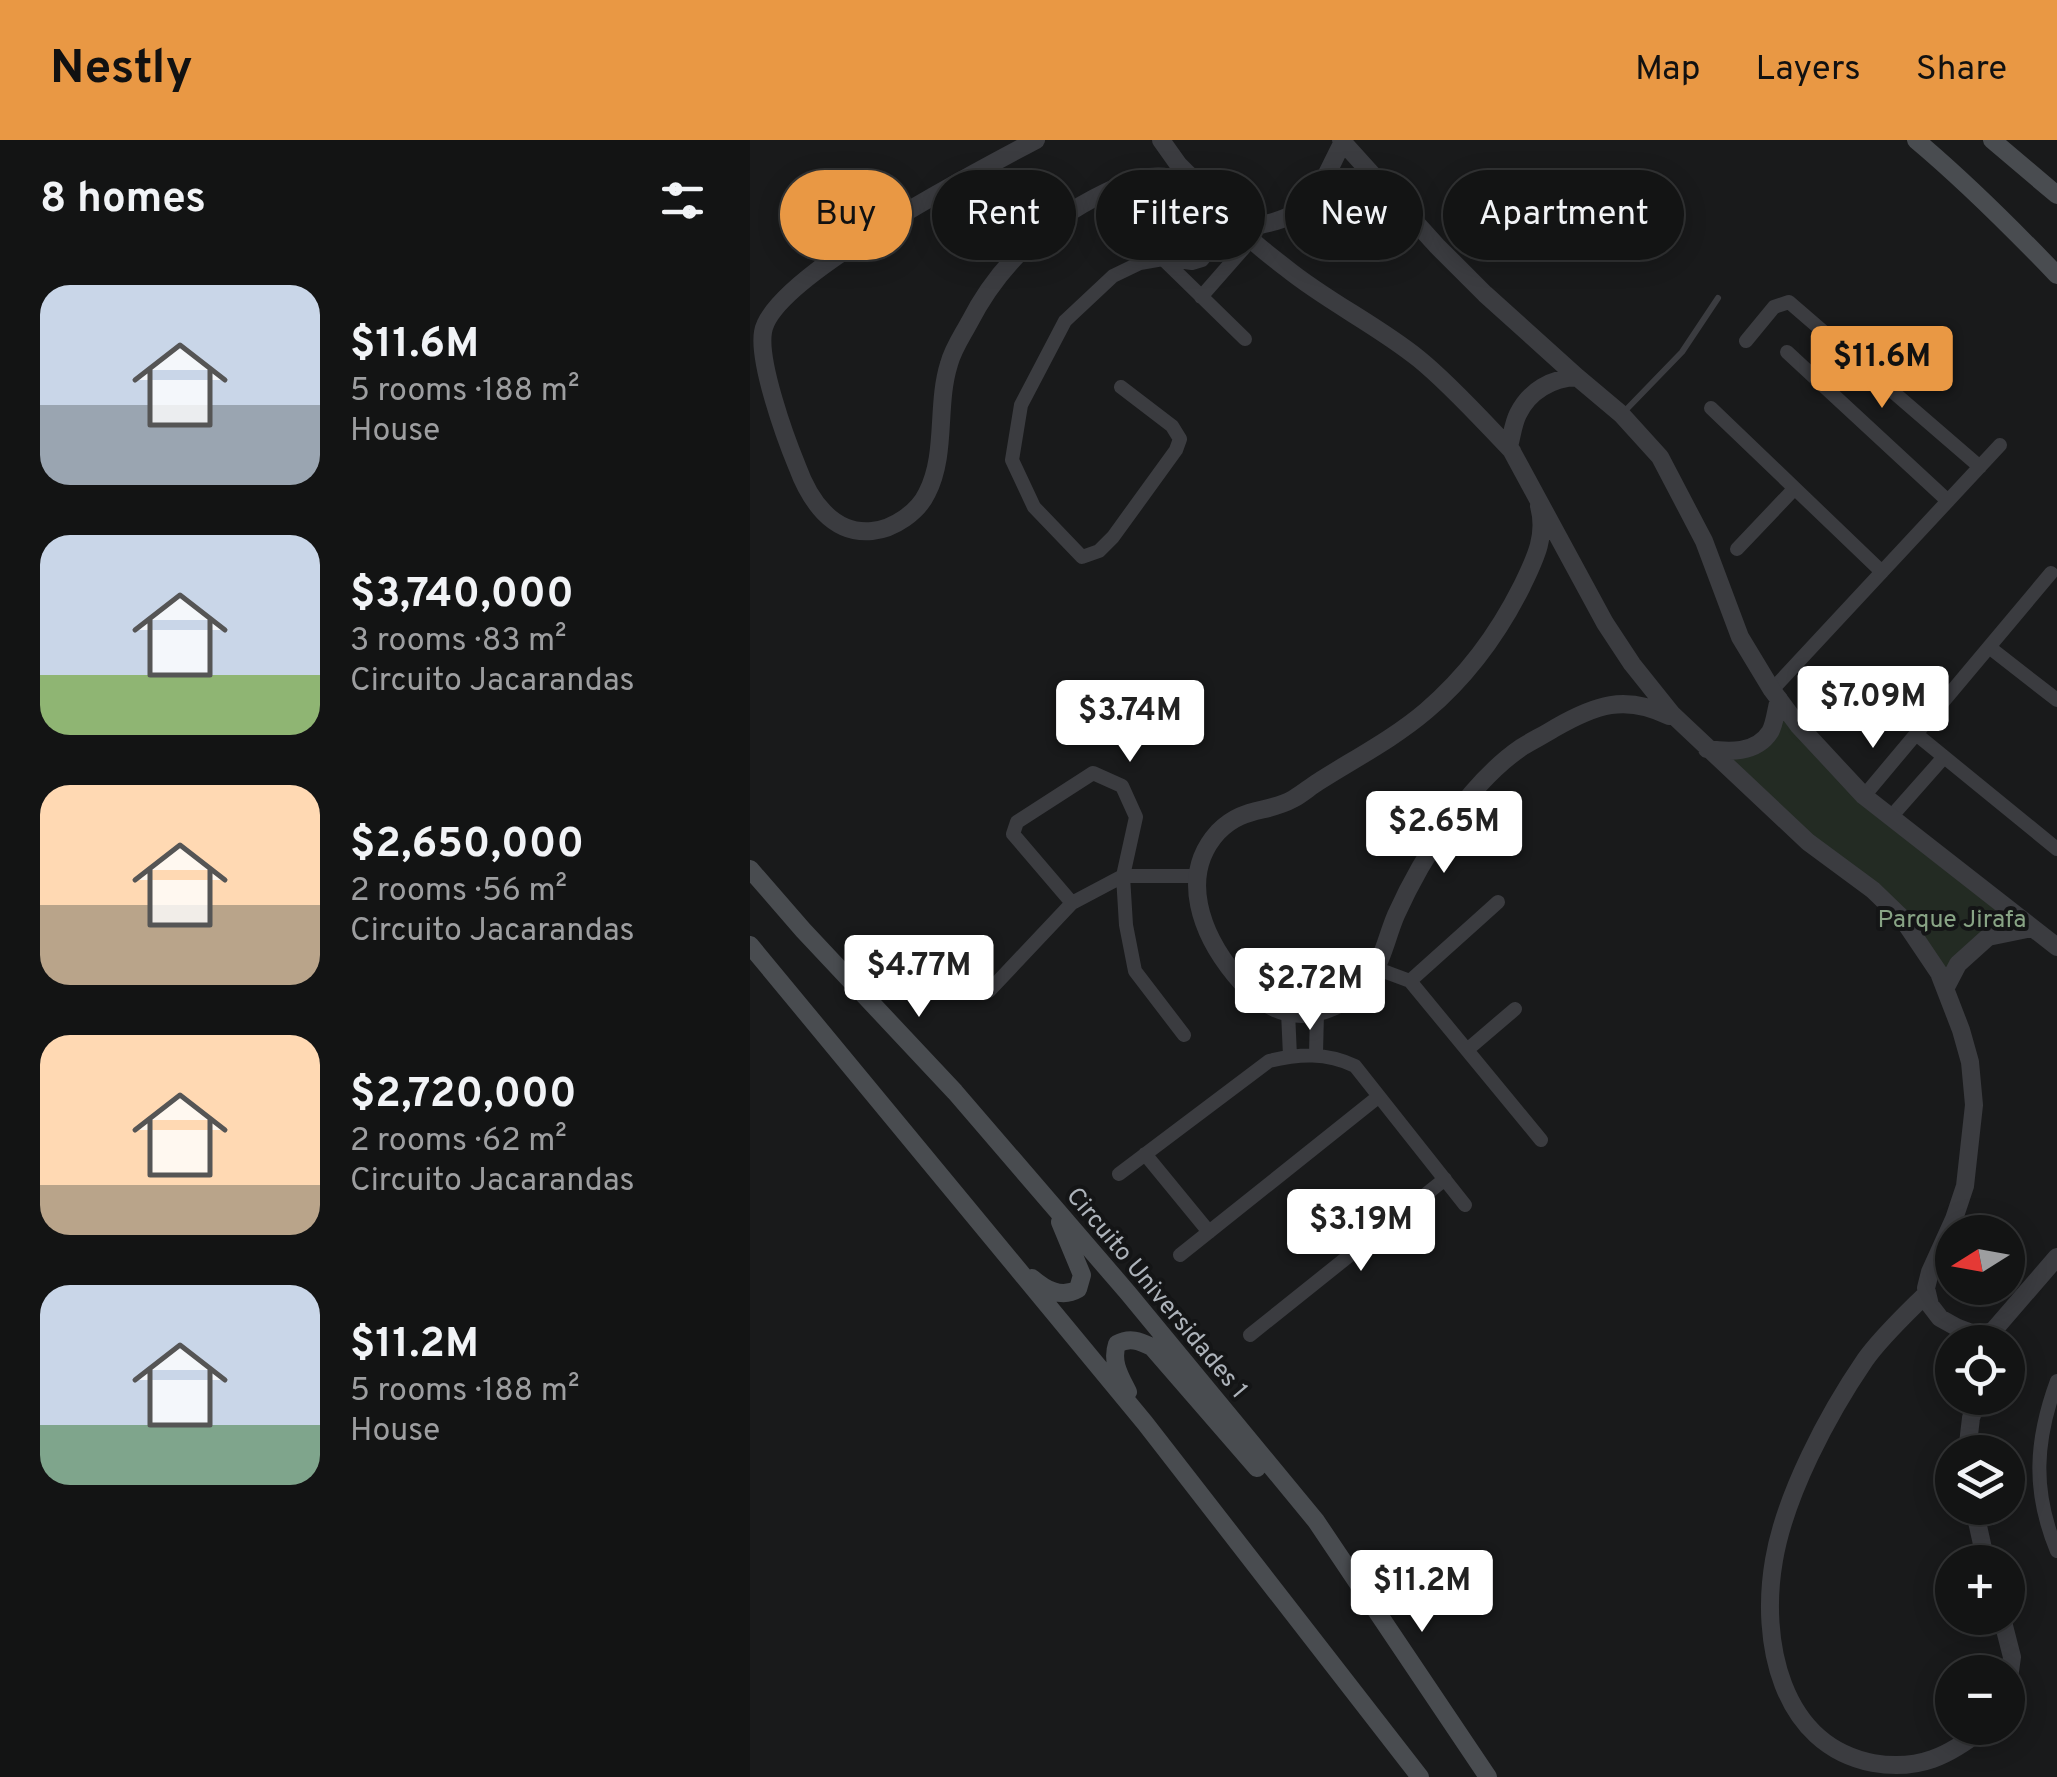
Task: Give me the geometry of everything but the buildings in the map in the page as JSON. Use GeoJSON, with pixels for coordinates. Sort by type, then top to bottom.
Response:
{"type":"FeatureCollection","features":[{"type":"Feature","properties":{"kind":"main road"},"geometry":{"type":"LineString","coordinates":[[1916,140],[2009,225],[2057,276]]}},
{"type":"Feature","properties":{"kind":"main road"},"geometry":{"type":"LineString","coordinates":[[1992,140],[2057,195]]}},
{"type":"Feature","properties":{"kind":"main road","name":"Circuito Universidades 1"},"geometry":{"type":"LineString","coordinates":[[750,869],[955,1092],[1128,1293],[1316,1522],[1488,1777]]}},
{"type":"Feature","properties":{"kind":"main road"},"geometry":{"type":"LineString","coordinates":[[750,945],[1145,1423],[1420,1777]]}},
{"type":"Feature","properties":{"kind":"main road"},"geometry":{"type":"LineString","coordinates":[[999,1246],[1048,1290],[1064,1294],[1078,1288],[1082,1275],[1051,1203]]}},
{"type":"Feature","properties":{"kind":"main road"},"geometry":{"type":"LineString","coordinates":[[1145,1423],[1115,1364],[1117,1344],[1125,1340],[1152,1347],[1287,1502],[1316,1522]]}},
{"type":"Feature","properties":{"kind":"street"},"geometry":{"type":"LineString","coordinates":[[1036,140],[951,184],[834,258],[784,298],[766,323],[762,331],[766,368],[794,461],[816,505],[834,522],[859,531],[874,531],[904,518],[924,499],[935,470],[944,385],[953,352],[990,287],[1035,236],[1096,198]]}},
{"type":"Feature","properties":{"kind":"street"},"geometry":{"type":"LineString","coordinates":[[1161,140],[1186,170]]}},
{"type":"Feature","properties":{"kind":"street"},"geometry":{"type":"LineString","coordinates":[[1265,224],[1301,209],[1320,186],[1342,141],[1485,294],[1622,414],[1660,456],[1704,541],[1740,638],[1798,725],[1864,796],[2057,947]]}},
{"type":"Feature","properties":{"kind":"street"},"geometry":{"type":"LineString","coordinates":[[2009,225],[2057,285]]}},
{"type":"Feature","properties":{"kind":"street"},"geometry":{"type":"LineString","coordinates":[[1265,250],[1336,305],[1372,324],[1420,360],[1512,452]]}},
{"type":"Feature","properties":{"kind":"street"},"geometry":{"type":"LineString","coordinates":[[1121,387],[1172,426],[1180,439],[1113,536],[1099,551],[1082,557],[1034,507],[1012,460],[1021,406],[1064,321],[1113,276],[1140,263],[1157,260]]}},
{"type":"Feature","properties":{"kind":"street"},"geometry":{"type":"LineString","coordinates":[[1164,260],[1246,339]]}},
{"type":"Feature","properties":{"kind":"street"},"geometry":{"type":"LineString","coordinates":[[1170,260],[1202,260]]}},
{"type":"Feature","properties":{"kind":"street"},"geometry":{"type":"LineString","coordinates":[[1201,297],[1223,260]]}},
{"type":"Feature","properties":{"kind":"street"},"geometry":{"type":"LineString","coordinates":[[1746,341],[1774,308],[1788,302],[1980,466]]}},
{"type":"Feature","properties":{"kind":"street"},"geometry":{"type":"LineString","coordinates":[[1787,352],[1948,501]]}},
{"type":"Feature","properties":{"kind":"street"},"geometry":{"type":"LineString","coordinates":[[1577,377],[1561,378],[1538,389],[1518,414],[1509,446],[1605,622],[1632,664],[1679,722],[1808,842],[1873,890],[1902,918],[1946,987],[1970,1062],[1974,1106],[1965,1186],[1930,1272],[1930,1305],[1940,1318],[1958,1328],[1977,1335],[1992,1331],[2057,1257]]}},
{"type":"Feature","properties":{"kind":"street"},"geometry":{"type":"LineString","coordinates":[[1711,408],[1882,572]]}},
{"type":"Feature","properties":{"kind":"street"},"geometry":{"type":"LineString","coordinates":[[1707,749],[1736,753],[1770,732],[1776,694],[2000,445]]}},
{"type":"Feature","properties":{"kind":"street"},"geometry":{"type":"LineString","coordinates":[[1738,549],[1794,488]]}},
{"type":"Feature","properties":{"kind":"street"},"geometry":{"type":"LineString","coordinates":[[1537,496],[1542,534],[1534,564],[1500,626],[1455,682],[1426,711],[1351,763],[1293,799],[1244,812],[1208,846],[1199,865],[1197,901],[1220,958],[1256,998],[1288,1012],[1303,1014],[1331,1008],[1368,980],[1397,913],[1442,832],[1469,797],[1519,749],[1607,704],[1648,706],[1679,722]]}},
{"type":"Feature","properties":{"kind":"street"},"geometry":{"type":"LineString","coordinates":[[1864,796],[2050,573]]}},
{"type":"Feature","properties":{"kind":"street"},"geometry":{"type":"LineString","coordinates":[[1989,647],[2057,700]]}},
{"type":"Feature","properties":{"kind":"street"},"geometry":{"type":"LineString","coordinates":[[1916,734],[2057,849]]}},
{"type":"Feature","properties":{"kind":"street"},"geometry":{"type":"LineString","coordinates":[[1890,818],[1944,757]]}},
{"type":"Feature","properties":{"kind":"street"},"geometry":{"type":"LineString","coordinates":[[1072,902],[1013,834],[1017,822],[1093,774],[1122,786],[1136,817],[1123,876],[1126,925],[1135,971],[1184,1035]]}},
{"type":"Feature","properties":{"kind":"street"},"geometry":{"type":"LineString","coordinates":[[989,991],[1072,902],[1123,876],[1197,876]]}},
{"type":"Feature","properties":{"kind":"street"},"geometry":{"type":"LineString","coordinates":[[1410,981],[1498,902]]}},
{"type":"Feature","properties":{"kind":"street"},"geometry":{"type":"LineString","coordinates":[[1946,987],[1958,964],[1988,937],[2032,928]]}},
{"type":"Feature","properties":{"kind":"street"},"geometry":{"type":"LineString","coordinates":[[1375,968],[1410,981],[1541,1140]]}},
{"type":"Feature","properties":{"kind":"street"},"geometry":{"type":"LineString","coordinates":[[1467,1050],[1515,1009]]}},
{"type":"Feature","properties":{"kind":"street"},"geometry":{"type":"LineString","coordinates":[[1288,1012],[1290,1056]]}},
{"type":"Feature","properties":{"kind":"street"},"geometry":{"type":"LineString","coordinates":[[1316,1012],[1316,1054]]}},
{"type":"Feature","properties":{"kind":"street"},"geometry":{"type":"LineString","coordinates":[[1118,1174],[1268,1061],[1316,1054],[1336,1057],[1355,1066],[1465,1205]]}},
{"type":"Feature","properties":{"kind":"street"},"geometry":{"type":"LineString","coordinates":[[1180,1255],[1378,1097]]}},
{"type":"Feature","properties":{"kind":"street"},"geometry":{"type":"LineString","coordinates":[[1145,1154],[1209,1232]]}},
{"type":"Feature","properties":{"kind":"street"},"geometry":{"type":"LineString","coordinates":[[1250,1335],[1444,1179]]}},
{"type":"Feature","properties":{"kind":"street"},"geometry":{"type":"LineString","coordinates":[[1927,1294],[1866,1358],[1806,1466],[1774,1557],[1770,1627],[1779,1670],[1796,1712],[1831,1748],[1873,1763],[1916,1765],[1964,1745]]}},
{"type":"Feature","properties":{"kind":"street"},"geometry":{"type":"LineString","coordinates":[[2004,1325],[2010,1310]]}},
{"type":"Feature","properties":{"kind":"street"},"geometry":{"type":"LineString","coordinates":[[2057,1381],[2046,1410],[2038,1483],[2051,1512],[2057,1551]]}},
{"type":"Feature","properties":{"kind":"lane"},"geometry":{"type":"LineString","coordinates":[[1622,414],[1682,352],[1718,298]]}},
{"type":"Feature","properties":{"kind":"green space","name":"Parque Jirafa"},"geometry":{"type":"Polygon","coordinates":[[[1779,699],[1885,814],[2032,928],[1984,942],[1946,987],[1923,947],[1707,749],[1757,743],[1779,699]]]}}]}
